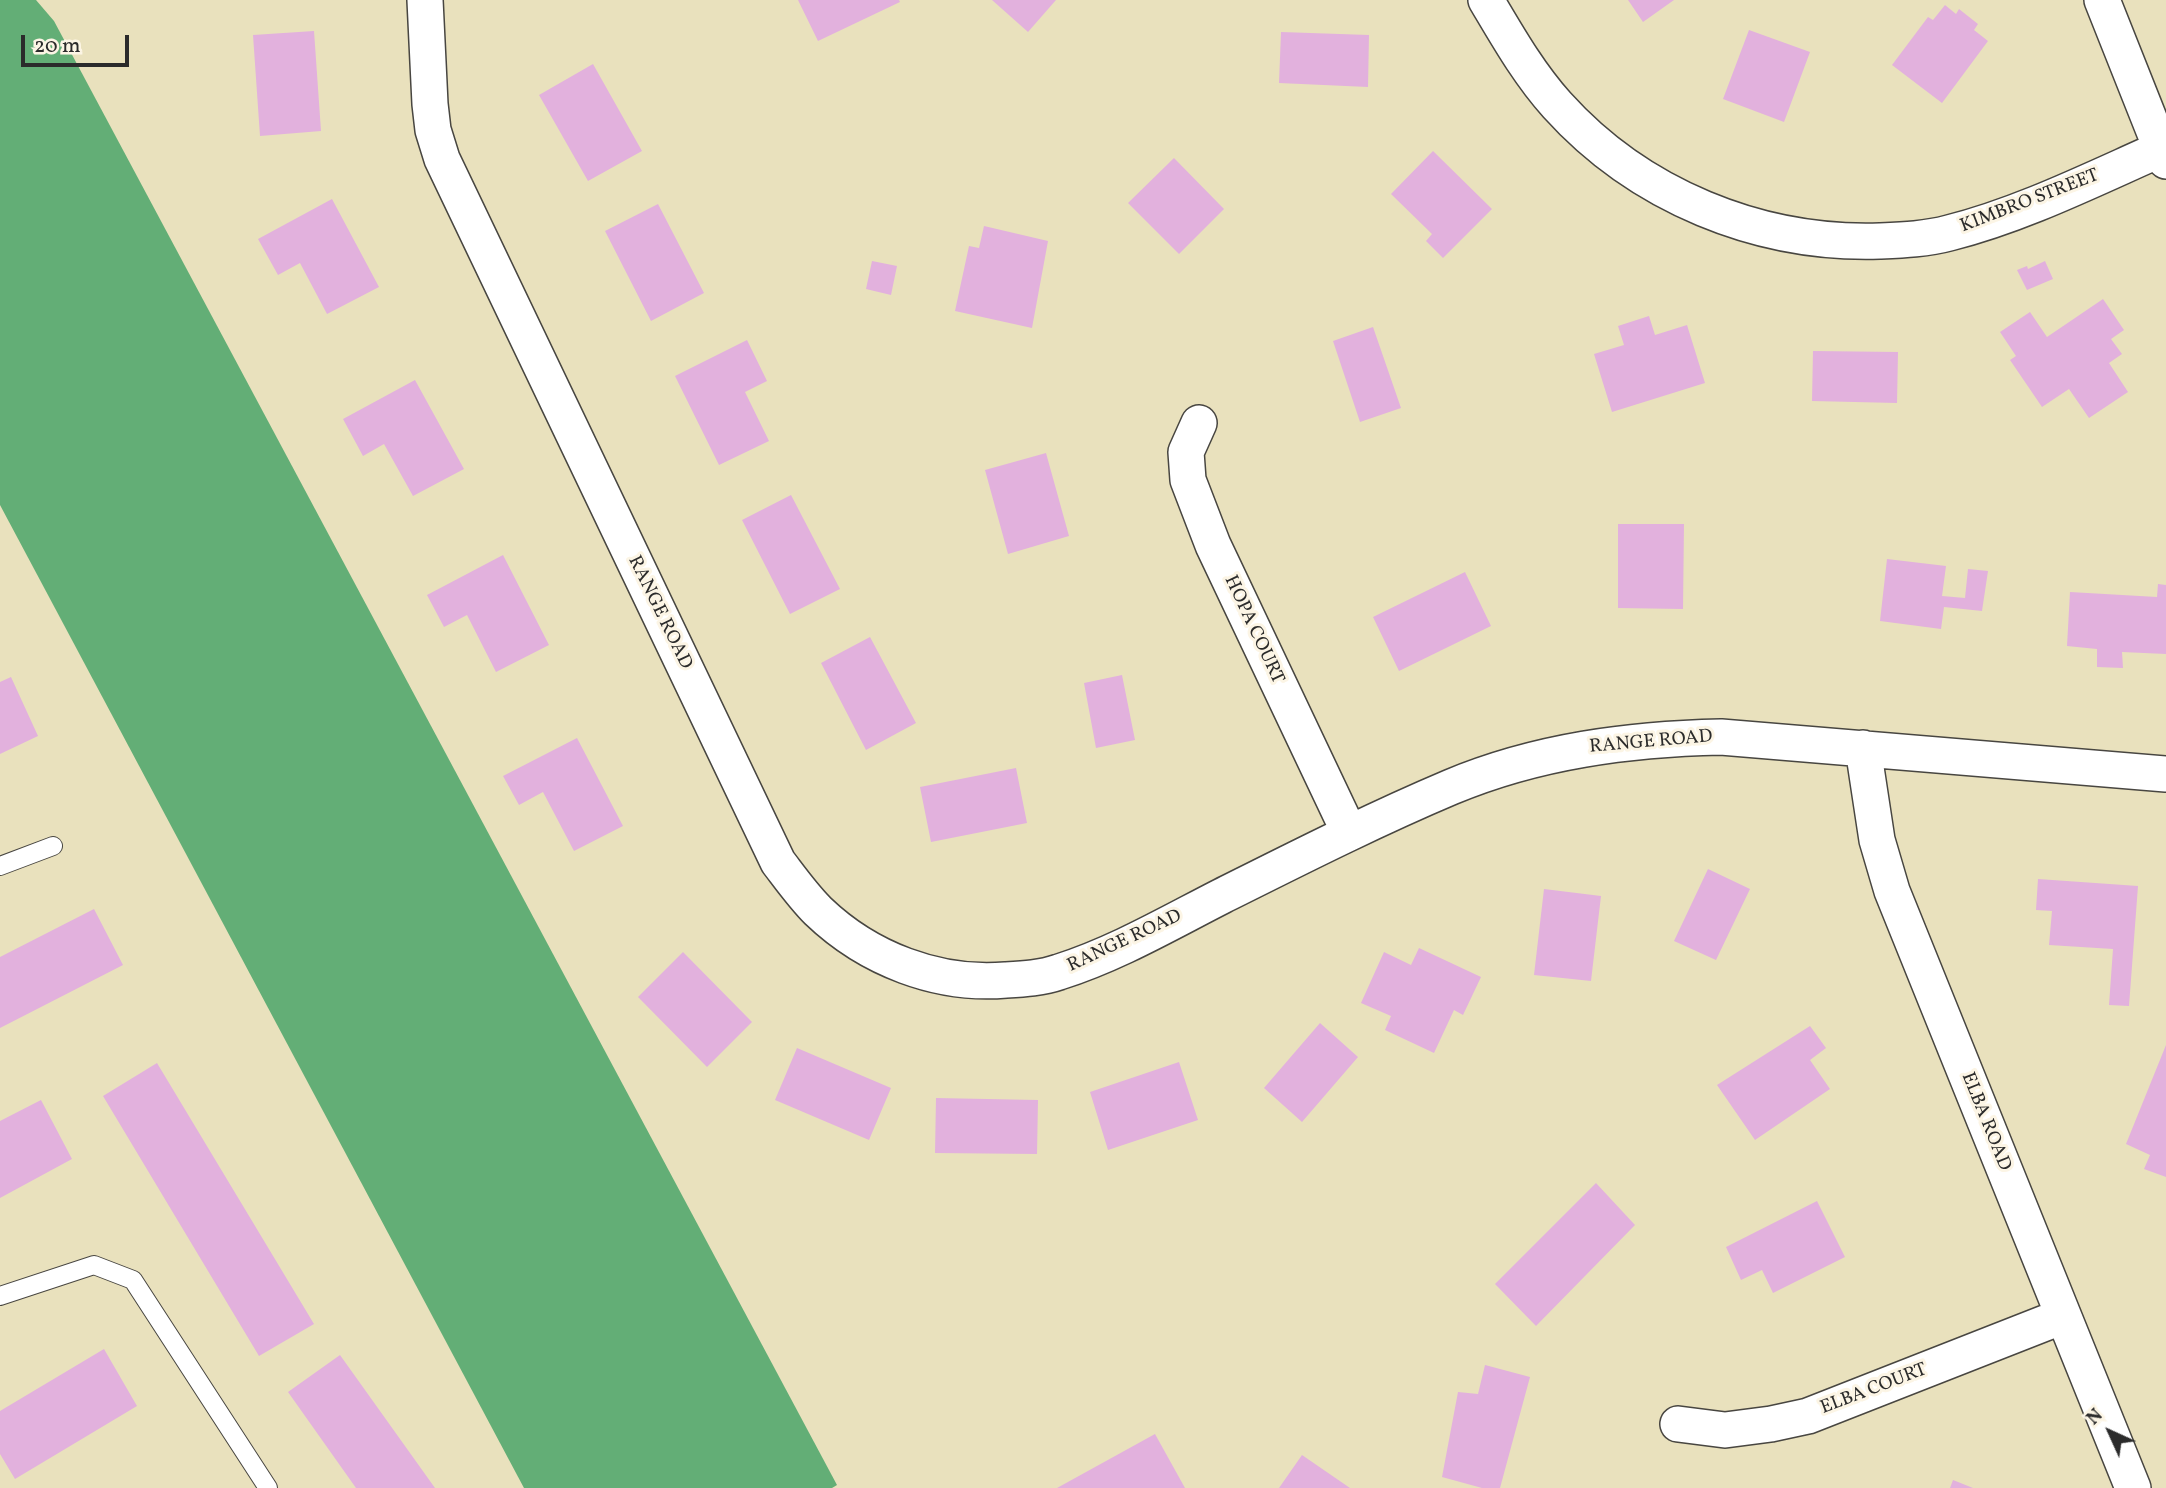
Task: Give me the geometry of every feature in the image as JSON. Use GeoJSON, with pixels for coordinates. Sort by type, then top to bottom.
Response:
{"type":"FeatureCollection","features":[{"type":"Feature","properties":{"kind":"street","name":"RANGE ROAD"},"geometry":{"type":"LineString","coordinates":[[425,0],[430,103],[433,130],[442,159],[778,862],[819,912],[850,937],[901,965],[955,979],[988,982],[1058,973],[1105,955],[1349,832],[1494,770],[1573,750],[1668,738],[1721,737],[2166,774]]}},
{"type":"Feature","properties":{"kind":"street","name":"KIMBRO STREET"},"geometry":{"type":"LineString","coordinates":[[1486,0],[1525,65],[1557,106],[1590,138],[1631,170],[1670,193],[1711,213],[1760,229],[1805,238],[1851,242],[1903,240],[1948,233],[2040,203],[2164,155]]}},
{"type":"Feature","properties":{"kind":"street"},"geometry":{"type":"LineString","coordinates":[[2102,0],[2164,155]]}},
{"type":"Feature","properties":{"kind":"street","name":"HOPA COURT"},"geometry":{"type":"LineString","coordinates":[[1199,423],[1186,452],[1188,480],[1213,545],[1349,832]]}},
{"type":"Feature","properties":{"kind":"street","name":"ELBA ROAD"},"geometry":{"type":"LineString","coordinates":[[1863,748],[1877,841],[1892,891],[2133,1488]]}},
{"type":"Feature","properties":{"kind":"street","name":"ELBA COURT"},"geometry":{"type":"LineString","coordinates":[[1678,1424],[1724,1430],[1808,1416],[2063,1316]]}},
{"type":"Feature","properties":{"kind":"lane"},"geometry":{"type":"LineString","coordinates":[[0,866],[53,846]]}},
{"type":"Feature","properties":{"kind":"lane"},"geometry":{"type":"LineString","coordinates":[[0,1296],[94,1265],[134,1280],[268,1488]]}},
{"type":"Feature","properties":{"kind":"green space"},"geometry":{"type":"Polygon","coordinates":[[[0,0],[36,0],[54,21],[837,1485],[832,1488],[524,1488],[0,505],[0,0]]]}},
{"type":"Feature","properties":{"kind":"building"},"geometry":{"type":"Polygon","coordinates":[[[798,0],[899,0],[900,2],[818,41],[798,0]]]}},
{"type":"Feature","properties":{"kind":"building"},"geometry":{"type":"Polygon","coordinates":[[[992,0],[1056,0],[1028,32],[992,0]]]}},
{"type":"Feature","properties":{"kind":"building"},"geometry":{"type":"Polygon","coordinates":[[[1628,0],[1674,0],[1643,22],[1628,0]]]}},
{"type":"Feature","properties":{"kind":"building"},"geometry":{"type":"Polygon","coordinates":[[[1945,5],[1956,14],[1959,9],[1978,24],[1974,30],[1988,41],[1942,103],[1892,65],[1928,17],[1933,20],[1945,5]]]}},
{"type":"Feature","properties":{"kind":"building"},"geometry":{"type":"Polygon","coordinates":[[[1749,30],[1810,52],[1784,122],[1723,99],[1749,30]]]}},
{"type":"Feature","properties":{"kind":"building"},"geometry":{"type":"Polygon","coordinates":[[[314,31],[321,131],[260,136],[253,35],[314,31]]]}},
{"type":"Feature","properties":{"kind":"building"},"geometry":{"type":"Polygon","coordinates":[[[1281,32],[1369,35],[1368,87],[1279,83],[1281,32]]]}},
{"type":"Feature","properties":{"kind":"building"},"geometry":{"type":"Polygon","coordinates":[[[593,64],[642,151],[588,181],[539,95],[593,64]]]}},
{"type":"Feature","properties":{"kind":"building"},"geometry":{"type":"Polygon","coordinates":[[[1433,151],[1492,209],[1443,258],[1426,241],[1432,234],[1391,194],[1433,151]]]}},
{"type":"Feature","properties":{"kind":"building"},"geometry":{"type":"Polygon","coordinates":[[[1174,158],[1224,209],[1179,254],[1128,203],[1174,158]]]}},
{"type":"Feature","properties":{"kind":"building"},"geometry":{"type":"Polygon","coordinates":[[[332,199],[379,287],[327,314],[300,263],[278,275],[258,239],[332,199]]]}},
{"type":"Feature","properties":{"kind":"building"},"geometry":{"type":"Polygon","coordinates":[[[658,204],[704,293],[651,321],[605,231],[658,204]]]}},
{"type":"Feature","properties":{"kind":"building"},"geometry":{"type":"Polygon","coordinates":[[[984,226],[1048,241],[1032,328],[955,311],[969,246],[979,248],[984,226]]]}},
{"type":"Feature","properties":{"kind":"building"},"geometry":{"type":"Polygon","coordinates":[[[872,261],[897,266],[891,295],[866,289],[872,261]]]}},
{"type":"Feature","properties":{"kind":"building"},"geometry":{"type":"Polygon","coordinates":[[[2045,261],[2053,279],[2027,290],[2017,270],[2027,266],[2028,269],[2045,261]]]}},
{"type":"Feature","properties":{"kind":"building"},"geometry":{"type":"Polygon","coordinates":[[[2103,299],[2124,330],[2111,339],[2122,354],[2109,363],[2128,392],[2089,418],[2069,389],[2042,407],[2010,360],[2016,356],[2000,332],[2030,312],[2047,337],[2103,299]]]}},
{"type":"Feature","properties":{"kind":"building"},"geometry":{"type":"Polygon","coordinates":[[[1649,316],[1655,335],[1687,325],[1705,383],[1612,412],[1594,354],[1624,345],[1618,326],[1649,316]]]}},
{"type":"Feature","properties":{"kind":"building"},"geometry":{"type":"Polygon","coordinates":[[[1373,327],[1401,408],[1360,422],[1333,341],[1373,327]]]}},
{"type":"Feature","properties":{"kind":"building"},"geometry":{"type":"Polygon","coordinates":[[[747,340],[767,381],[745,392],[769,441],[719,465],[675,376],[747,340]]]}},
{"type":"Feature","properties":{"kind":"building"},"geometry":{"type":"Polygon","coordinates":[[[1813,351],[1898,352],[1897,403],[1812,401],[1813,351]]]}},
{"type":"Feature","properties":{"kind":"building"},"geometry":{"type":"Polygon","coordinates":[[[415,380],[464,469],[413,496],[384,444],[363,456],[343,419],[415,380]]]}},
{"type":"Feature","properties":{"kind":"building"},"geometry":{"type":"Polygon","coordinates":[[[1046,453],[1069,536],[1008,554],[985,470],[1046,453]]]}},
{"type":"Feature","properties":{"kind":"building"},"geometry":{"type":"Polygon","coordinates":[[[791,495],[840,589],[790,614],[742,520],[791,495]]]}},
{"type":"Feature","properties":{"kind":"building"},"geometry":{"type":"Polygon","coordinates":[[[1618,524],[1684,524],[1683,609],[1618,608],[1618,524]]]}},
{"type":"Feature","properties":{"kind":"building"},"geometry":{"type":"Polygon","coordinates":[[[503,555],[549,645],[496,672],[467,615],[444,627],[427,595],[503,555]]]}},
{"type":"Feature","properties":{"kind":"building"},"geometry":{"type":"Polygon","coordinates":[[[1887,559],[1946,566],[1942,596],[1965,598],[1968,569],[1988,571],[1982,611],[1944,607],[1941,629],[1880,621],[1887,559]]]}},
{"type":"Feature","properties":{"kind":"building"},"geometry":{"type":"Polygon","coordinates":[[[1465,572],[1491,626],[1399,671],[1373,617],[1465,572]]]}},
{"type":"Feature","properties":{"kind":"building"},"geometry":{"type":"Polygon","coordinates":[[[2158,584],[2166,585],[2166,654],[2122,652],[2123,668],[2097,667],[2097,649],[2067,646],[2070,592],[2157,597],[2158,584]]]}},
{"type":"Feature","properties":{"kind":"building"},"geometry":{"type":"Polygon","coordinates":[[[870,637],[916,723],[866,750],[821,663],[870,637]]]}},
{"type":"Feature","properties":{"kind":"building"},"geometry":{"type":"Polygon","coordinates":[[[1122,675],[1135,740],[1096,748],[1084,683],[1122,675]]]}},
{"type":"Feature","properties":{"kind":"building"},"geometry":{"type":"Polygon","coordinates":[[[11,677],[38,736],[0,754],[0,682],[11,677]]]}},
{"type":"Feature","properties":{"kind":"building"},"geometry":{"type":"Polygon","coordinates":[[[577,738],[623,826],[574,851],[543,792],[519,805],[503,776],[577,738]]]}},
{"type":"Feature","properties":{"kind":"building"},"geometry":{"type":"Polygon","coordinates":[[[1016,768],[1027,823],[931,842],[920,787],[1016,768]]]}},
{"type":"Feature","properties":{"kind":"building"},"geometry":{"type":"Polygon","coordinates":[[[1708,869],[1750,889],[1716,960],[1674,941],[1708,869]]]}},
{"type":"Feature","properties":{"kind":"building"},"geometry":{"type":"Polygon","coordinates":[[[2038,879],[2138,886],[2129,1006],[2109,1005],[2113,949],[2049,945],[2052,911],[2036,910],[2038,879]]]}},
{"type":"Feature","properties":{"kind":"building"},"geometry":{"type":"Polygon","coordinates":[[[1544,889],[1601,896],[1591,981],[1534,975],[1544,889]]]}},
{"type":"Feature","properties":{"kind":"building"},"geometry":{"type":"Polygon","coordinates":[[[94,909],[123,965],[0,1028],[0,957],[94,909]]]}},
{"type":"Feature","properties":{"kind":"building"},"geometry":{"type":"Polygon","coordinates":[[[1419,948],[1481,977],[1463,1015],[1454,1010],[1434,1053],[1385,1030],[1391,1016],[1361,1003],[1384,952],[1411,965],[1419,948]]]}},
{"type":"Feature","properties":{"kind":"building"},"geometry":{"type":"Polygon","coordinates":[[[683,952],[752,1022],[707,1067],[638,997],[683,952]]]}},
{"type":"Feature","properties":{"kind":"building"},"geometry":{"type":"Polygon","coordinates":[[[1320,1023],[1358,1057],[1302,1122],[1264,1088],[1320,1023]]]}},
{"type":"Feature","properties":{"kind":"building"},"geometry":{"type":"Polygon","coordinates":[[[1810,1026],[1826,1048],[1810,1060],[1830,1089],[1755,1140],[1717,1085],[1810,1026]]]}},
{"type":"Feature","properties":{"kind":"building"},"geometry":{"type":"Polygon","coordinates":[[[2166,1045],[2166,1177],[2144,1169],[2150,1155],[2126,1144],[2166,1045]]]}},
{"type":"Feature","properties":{"kind":"building"},"geometry":{"type":"Polygon","coordinates":[[[797,1048],[891,1088],[869,1140],[775,1100],[797,1048]]]}},
{"type":"Feature","properties":{"kind":"building"},"geometry":{"type":"Polygon","coordinates":[[[1179,1062],[1198,1120],[1108,1150],[1090,1092],[1179,1062]]]}},
{"type":"Feature","properties":{"kind":"building"},"geometry":{"type":"Polygon","coordinates":[[[157,1063],[314,1324],[259,1356],[103,1096],[157,1063]]]}},
{"type":"Feature","properties":{"kind":"building"},"geometry":{"type":"Polygon","coordinates":[[[936,1098],[1038,1100],[1037,1154],[935,1153],[936,1098]]]}},
{"type":"Feature","properties":{"kind":"building"},"geometry":{"type":"Polygon","coordinates":[[[41,1100],[72,1159],[0,1198],[0,1121],[41,1100]]]}},
{"type":"Feature","properties":{"kind":"building"},"geometry":{"type":"Polygon","coordinates":[[[1596,1183],[1635,1225],[1536,1326],[1495,1284],[1596,1183]]]}},
{"type":"Feature","properties":{"kind":"building"},"geometry":{"type":"Polygon","coordinates":[[[1817,1201],[1845,1257],[1773,1293],[1762,1270],[1741,1280],[1726,1247],[1817,1201]]]}},
{"type":"Feature","properties":{"kind":"building"},"geometry":{"type":"Polygon","coordinates":[[[104,1349],[137,1406],[15,1479],[0,1454],[0,1411],[104,1349]]]}},
{"type":"Feature","properties":{"kind":"building"},"geometry":{"type":"Polygon","coordinates":[[[340,1355],[435,1488],[356,1488],[288,1392],[340,1355]]]}},
{"type":"Feature","properties":{"kind":"building"},"geometry":{"type":"Polygon","coordinates":[[[1485,1365],[1530,1377],[1500,1488],[1482,1488],[1442,1477],[1458,1392],[1478,1394],[1485,1365]]]}},
{"type":"Feature","properties":{"kind":"building"},"geometry":{"type":"Polygon","coordinates":[[[1155,1434],[1185,1488],[1057,1488],[1155,1434]]]}},
{"type":"Feature","properties":{"kind":"building"},"geometry":{"type":"Polygon","coordinates":[[[1302,1455],[1350,1488],[1279,1488],[1302,1455]]]}},
{"type":"Feature","properties":{"kind":"building"},"geometry":{"type":"Polygon","coordinates":[[[1953,1480],[1973,1488],[1950,1488],[1953,1480]]]}}]}
